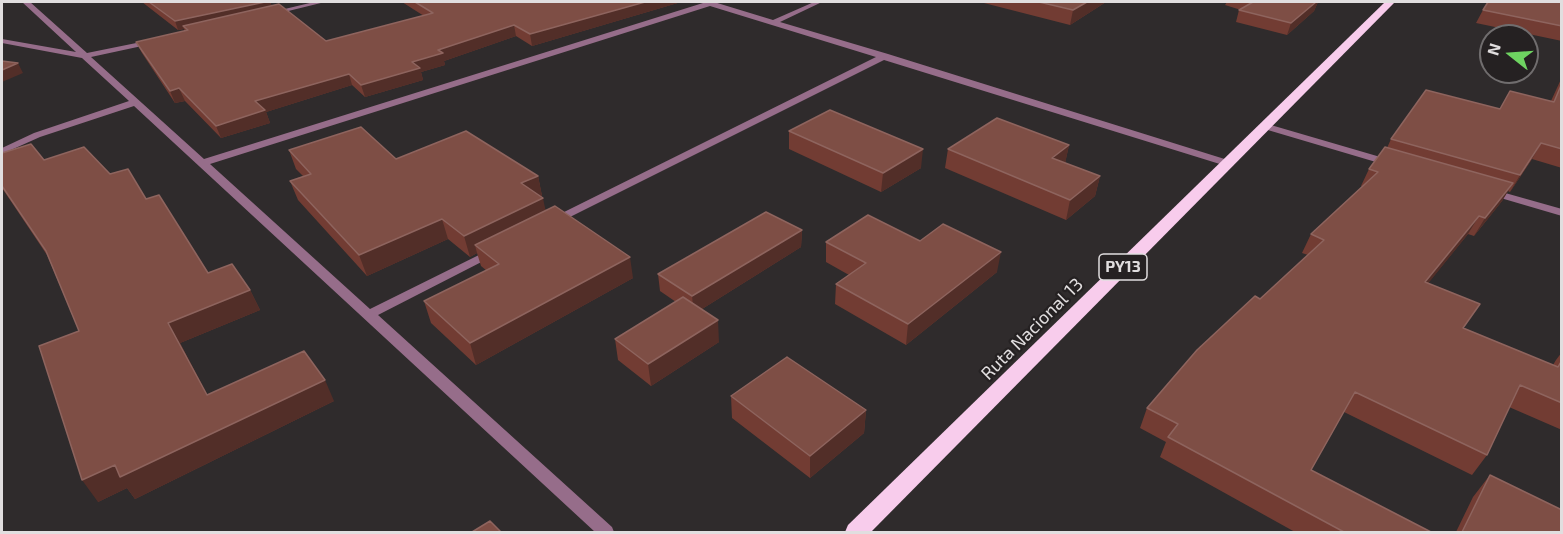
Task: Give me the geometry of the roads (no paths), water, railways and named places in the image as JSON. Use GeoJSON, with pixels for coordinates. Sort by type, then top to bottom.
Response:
{"type":"FeatureCollection","features":[{"type":"Feature","properties":{"kind":"highway","name":"Ruta Nacional 13"},"geometry":{"type":"LineString","coordinates":[[856,532],[1390,2]]}},
{"type":"Feature","properties":{"kind":"street"},"geometry":{"type":"LineString","coordinates":[[26,2],[606,532]]}},
{"type":"Feature","properties":{"kind":"street"},"geometry":{"type":"LineString","coordinates":[[265,15],[321,2]]}},
{"type":"Feature","properties":{"kind":"street"},"geometry":{"type":"LineString","coordinates":[[202,163],[709,2],[1227,163]]}},
{"type":"Feature","properties":{"kind":"street"},"geometry":{"type":"LineString","coordinates":[[775,22],[819,2]]}},
{"type":"Feature","properties":{"kind":"street"},"geometry":{"type":"LineString","coordinates":[[2,41],[86,56],[164,38]]}},
{"type":"Feature","properties":{"kind":"street"},"geometry":{"type":"LineString","coordinates":[[547,225],[885,56]]}},
{"type":"Feature","properties":{"kind":"street"},"geometry":{"type":"LineString","coordinates":[[2,151],[37,135],[136,102]]}},
{"type":"Feature","properties":{"kind":"street"},"geometry":{"type":"LineString","coordinates":[[1264,126],[1401,166]]}},
{"type":"Feature","properties":{"kind":"street"},"geometry":{"type":"LineString","coordinates":[[1482,189],[1562,213]]}},
{"type":"Feature","properties":{"kind":"street"},"geometry":{"type":"LineString","coordinates":[[368,315],[505,246]]}}]}
